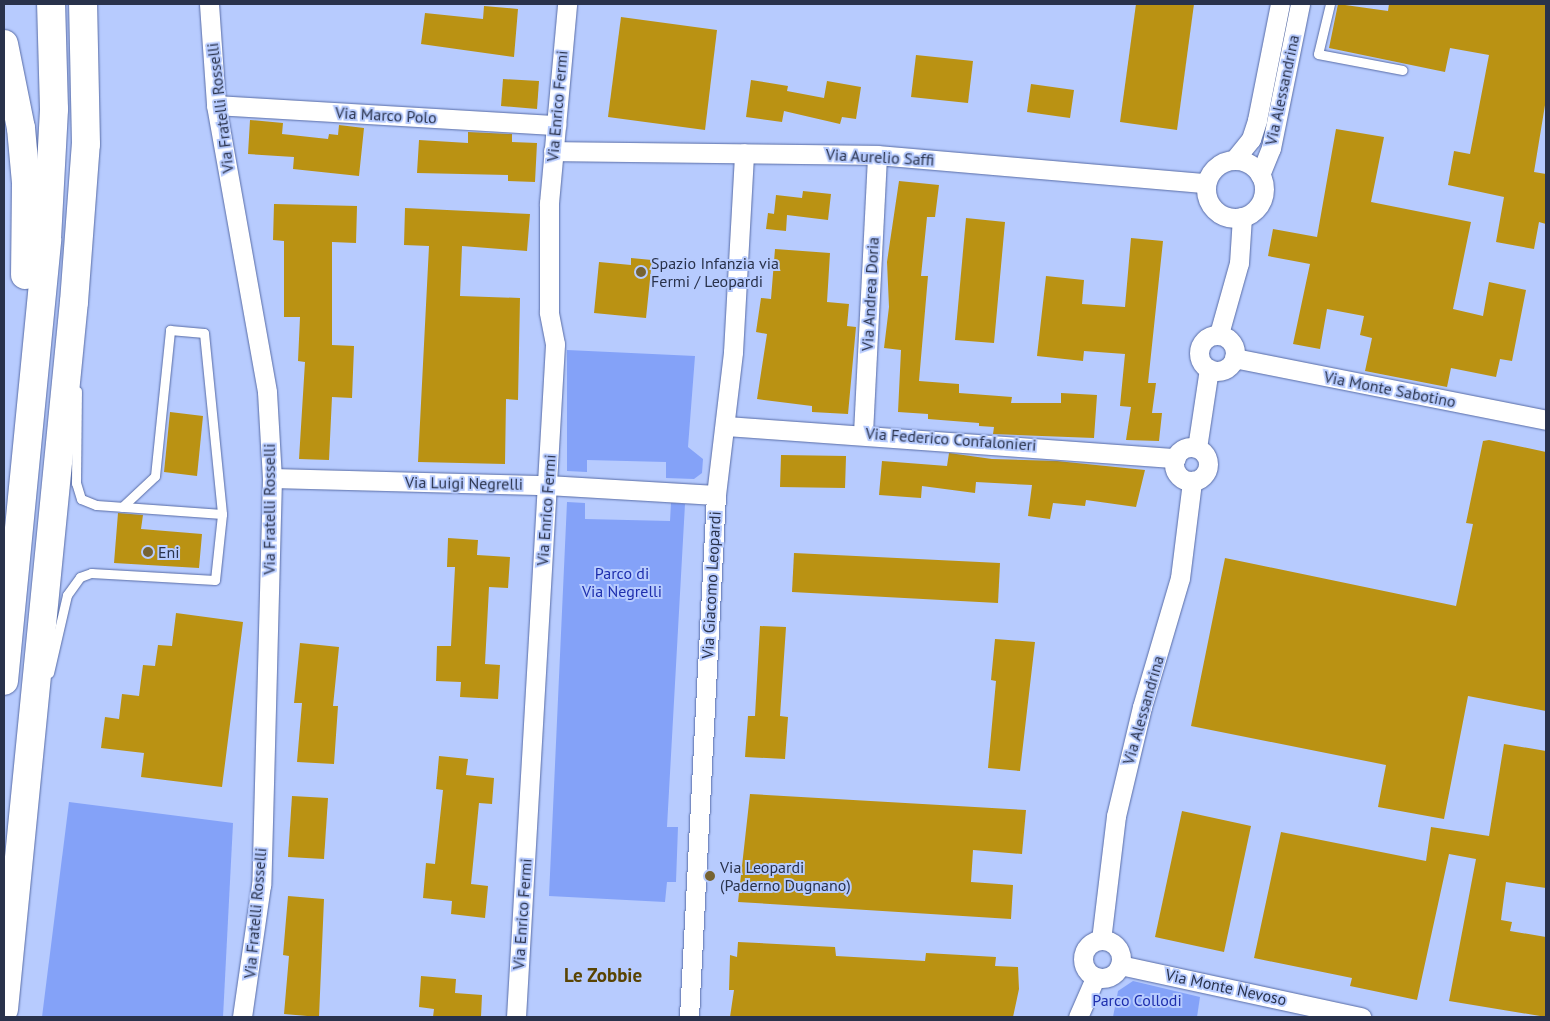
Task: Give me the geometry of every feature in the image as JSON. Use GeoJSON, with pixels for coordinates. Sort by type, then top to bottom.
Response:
{"type":"FeatureCollection","features":[{"type":"Feature","properties":{"kind":"highway"},"geometry":{"type":"LineString","coordinates":[[4,681],[47,239],[54,109],[51,4]]}},
{"type":"Feature","properties":{"kind":"highway"},"geometry":{"type":"LineString","coordinates":[[4,1009],[30,730],[74,302],[86,144],[84,4]]}},
{"type":"Feature","properties":{"kind":"highway"},"geometry":{"type":"LineString","coordinates":[[4,44],[21,128],[28,239],[8,456],[8,635]]}},
{"type":"Feature","properties":{"kind":"street","name":"Via Fratelli Rosselli"},"geometry":{"type":"LineString","coordinates":[[209,4],[216,105],[267,392],[272,478],[261,885],[242,1017]]}},
{"type":"Feature","properties":{"kind":"street","name":"Via Enrico Fermi"},"geometry":{"type":"LineString","coordinates":[[516,1017],[555,344],[549,312],[547,246],[566,4]]}},
{"type":"Feature","properties":{"kind":"street","name":"Via Alessandrina"},"geometry":{"type":"LineString","coordinates":[[1234,160],[1251,139],[1257,120],[1280,4]]}},
{"type":"Feature","properties":{"kind":"street","name":"Via Alessandrina"},"geometry":{"type":"LineString","coordinates":[[1260,175],[1271,148],[1300,4]]}},
{"type":"Feature","properties":{"kind":"street","name":"Via Marco Polo"},"geometry":{"type":"LineString","coordinates":[[216,105],[556,125]]}},
{"type":"Feature","properties":{"kind":"street","name":"Via Aurelio Saffi"},"geometry":{"type":"LineString","coordinates":[[554,151],[877,154],[1206,183]]}},
{"type":"Feature","properties":{"kind":"street","name":"Via Giacomo Leopardi"},"geometry":{"type":"LineString","coordinates":[[688,1017],[716,495],[726,426],[744,153]]}},
{"type":"Feature","properties":{"kind":"street","name":"Via Andrea Doria"},"geometry":{"type":"LineString","coordinates":[[863,433],[877,154]]}},
{"type":"Feature","properties":{"kind":"street"},"geometry":{"type":"LineString","coordinates":[[1234,160],[1250,164],[1260,175],[1261,200],[1242,217],[1232,218],[1215,210],[1206,193],[1206,183],[1216,167],[1234,160]]}},
{"type":"Feature","properties":{"kind":"street"},"geometry":{"type":"LineString","coordinates":[[1219,334],[1239,263],[1242,217]]}},
{"type":"Feature","properties":{"kind":"street"},"geometry":{"type":"LineString","coordinates":[[1219,334],[1234,346],[1234,358],[1221,370],[1209,369],[1201,361],[1199,350],[1204,340],[1219,334]]}},
{"type":"Feature","properties":{"kind":"street","name":"Via Monte Sabotino"},"geometry":{"type":"LineString","coordinates":[[1234,358],[1546,420]]}},
{"type":"Feature","properties":{"kind":"street"},"geometry":{"type":"LineString","coordinates":[[1197,448],[1209,369]]}},
{"type":"Feature","properties":{"kind":"street","name":"Via Federico Confalonieri"},"geometry":{"type":"LineString","coordinates":[[726,426],[863,433],[1176,458]]}},
{"type":"Feature","properties":{"kind":"street"},"geometry":{"type":"LineString","coordinates":[[1197,448],[1206,455],[1208,466],[1203,477],[1192,481],[1177,474],[1176,458],[1182,450],[1197,448]]}},
{"type":"Feature","properties":{"kind":"street","name":"Via Luigi Negrelli"},"geometry":{"type":"LineString","coordinates":[[272,478],[547,485],[716,495]]}},
{"type":"Feature","properties":{"kind":"street","name":"Via Alessandrina"},"geometry":{"type":"LineString","coordinates":[[1101,940],[1116,816],[1142,707],[1180,578],[1192,481]]}},
{"type":"Feature","properties":{"kind":"street"},"geometry":{"type":"LineString","coordinates":[[1101,940],[1117,948],[1120,965],[1113,975],[1095,978],[1086,969],[1083,957],[1089,946],[1101,940]]}},
{"type":"Feature","properties":{"kind":"street","name":"Via Monte Nevoso"},"geometry":{"type":"LineString","coordinates":[[1120,965],[1360,1017]]}},
{"type":"Feature","properties":{"kind":"street"},"geometry":{"type":"LineString","coordinates":[[1078,1017],[1095,978]]}},
{"type":"Feature","properties":{"kind":"lane"},"geometry":{"type":"LineString","coordinates":[[1330,4],[1318,54],[1403,70]]}},
{"type":"Feature","properties":{"kind":"lane"},"geometry":{"type":"LineString","coordinates":[[74,302],[77,491],[87,503],[222,514]]}},
{"type":"Feature","properties":{"kind":"lane"},"geometry":{"type":"LineString","coordinates":[[30,730],[55,653],[62,609],[73,584],[92,573],[215,580],[222,514],[204,333],[170,330],[155,476],[122,507]]}},
{"type":"Feature","properties":{"kind":"green space"},"geometry":{"type":"Polygon","coordinates":[[[567,350],[695,356],[688,447],[703,459],[702,473],[694,479],[666,478],[666,462],[587,460],[587,472],[567,471],[567,350]]]}},
{"type":"Feature","properties":{"kind":"green space","name":"Parco di Via Negrelli"},"geometry":{"type":"Polygon","coordinates":[[[567,502],[585,503],[585,519],[670,521],[671,503],[685,504],[667,827],[678,827],[676,882],[667,882],[665,902],[549,896],[567,502]]]}},
{"type":"Feature","properties":{"kind":"green space"},"geometry":{"type":"Polygon","coordinates":[[[69,802],[233,823],[223,1017],[42,1017],[69,802]]]}},
{"type":"Feature","properties":{"kind":"green space","name":"Parco Collodi"},"geometry":{"type":"Polygon","coordinates":[[[1133,981],[1200,997],[1197,1017],[1113,1017],[1118,991],[1133,981]]]}},
{"type":"Feature","properties":{"kind":"building"},"geometry":{"type":"Polygon","coordinates":[[[1136,4],[1194,4],[1177,130],[1120,122],[1136,4]]]}},
{"type":"Feature","properties":{"kind":"building"},"geometry":{"type":"Polygon","coordinates":[[[1338,4],[1388,11],[1389,4],[1546,4],[1546,99],[1534,172],[1546,174],[1546,224],[1539,222],[1534,249],[1496,242],[1504,197],[1448,185],[1454,151],[1470,154],[1489,55],[1450,48],[1445,72],[1329,48],[1338,4]]]}},
{"type":"Feature","properties":{"kind":"building"},"geometry":{"type":"Polygon","coordinates":[[[484,6],[518,9],[514,57],[421,44],[425,13],[483,19],[484,6]]]}},
{"type":"Feature","properties":{"kind":"building"},"geometry":{"type":"Polygon","coordinates":[[[621,17],[717,30],[705,130],[608,117],[621,17]]]}},
{"type":"Feature","properties":{"kind":"building"},"geometry":{"type":"Polygon","coordinates":[[[916,55],[973,61],[968,103],[911,97],[916,55]]]}},
{"type":"Feature","properties":{"kind":"building"},"geometry":{"type":"Polygon","coordinates":[[[503,79],[539,81],[537,109],[501,106],[503,79]]]}},
{"type":"Feature","properties":{"kind":"building"},"geometry":{"type":"Polygon","coordinates":[[[751,80],[788,86],[787,91],[824,98],[827,81],[861,87],[856,119],[842,117],[840,124],[784,111],[782,122],[746,117],[751,80]]]}},
{"type":"Feature","properties":{"kind":"building"},"geometry":{"type":"Polygon","coordinates":[[[1031,84],[1074,90],[1070,118],[1027,112],[1031,84]]]}},
{"type":"Feature","properties":{"kind":"building"},"geometry":{"type":"Polygon","coordinates":[[[250,120],[283,123],[282,134],[328,139],[329,134],[338,135],[339,125],[364,128],[359,176],[293,169],[294,157],[248,154],[250,120]]]}},
{"type":"Feature","properties":{"kind":"building"},"geometry":{"type":"Polygon","coordinates":[[[1336,129],[1384,137],[1371,202],[1471,222],[1453,309],[1483,316],[1489,282],[1526,290],[1512,361],[1500,359],[1496,377],[1451,368],[1447,387],[1365,371],[1372,338],[1360,335],[1364,316],[1327,309],[1320,349],[1293,344],[1310,264],[1268,256],[1273,229],[1317,237],[1336,129]]]}},
{"type":"Feature","properties":{"kind":"building"},"geometry":{"type":"Polygon","coordinates":[[[468,132],[512,134],[512,142],[537,143],[535,182],[508,181],[508,175],[417,173],[419,140],[468,143],[468,132]]]}},
{"type":"Feature","properties":{"kind":"building"},"geometry":{"type":"Polygon","coordinates":[[[899,181],[939,185],[935,217],[927,217],[921,276],[928,276],[919,381],[959,384],[959,393],[1012,397],[1011,403],[1061,403],[1061,393],[1097,395],[1094,438],[993,434],[994,427],[979,426],[979,423],[928,419],[928,414],[898,412],[901,350],[884,348],[889,307],[887,262],[899,181]]]}},
{"type":"Feature","properties":{"kind":"building"},"geometry":{"type":"Polygon","coordinates":[[[803,191],[831,194],[828,220],[787,215],[786,231],[766,229],[768,213],[774,214],[776,195],[802,198],[803,191]]]}},
{"type":"Feature","properties":{"kind":"building"},"geometry":{"type":"Polygon","coordinates":[[[274,204],[357,206],[356,243],[332,242],[332,345],[354,346],[352,398],[332,397],[329,460],[299,459],[305,362],[298,361],[300,317],[284,317],[284,241],[273,240],[274,204]]]}},
{"type":"Feature","properties":{"kind":"building"},"geometry":{"type":"Polygon","coordinates":[[[405,208],[530,214],[527,251],[462,246],[460,296],[520,298],[518,400],[506,399],[505,464],[418,462],[429,246],[404,245],[405,208]]]}},
{"type":"Feature","properties":{"kind":"building"},"geometry":{"type":"Polygon","coordinates":[[[966,218],[1005,222],[994,343],[955,340],[966,218]]]}},
{"type":"Feature","properties":{"kind":"building"},"geometry":{"type":"Polygon","coordinates":[[[1131,238],[1163,241],[1148,383],[1156,383],[1152,413],[1162,413],[1159,441],[1126,440],[1131,407],[1120,406],[1125,354],[1084,351],[1083,361],[1037,356],[1046,276],[1084,280],[1082,304],[1125,307],[1131,238]]]}},
{"type":"Feature","properties":{"kind":"building"},"geometry":{"type":"Polygon","coordinates":[[[775,249],[830,253],[827,302],[849,304],[847,326],[856,327],[848,414],[812,412],[812,406],[757,399],[767,334],[756,332],[761,298],[771,299],[775,249]]]}},
{"type":"Feature","properties":{"kind":"building"},"geometry":{"type":"Polygon","coordinates":[[[631,258],[652,260],[646,318],[594,313],[599,262],[631,265],[631,258]]]}},
{"type":"Feature","properties":{"kind":"building"},"geometry":{"type":"Polygon","coordinates":[[[170,412],[203,416],[197,476],[164,472],[170,412]]]}},
{"type":"Feature","properties":{"kind":"building"},"geometry":{"type":"Polygon","coordinates":[[[1489,440],[1546,452],[1546,711],[1468,696],[1444,819],[1378,807],[1386,765],[1191,726],[1225,558],[1456,606],[1473,524],[1466,523],[1483,441],[1489,440]]]}},
{"type":"Feature","properties":{"kind":"building"},"geometry":{"type":"Polygon","coordinates":[[[949,453],[992,459],[1057,461],[1145,470],[1136,507],[1086,500],[1085,506],[1053,503],[1050,519],[1028,516],[1032,485],[976,482],[975,493],[922,486],[921,498],[879,495],[882,461],[947,466],[949,453]]]}},
{"type":"Feature","properties":{"kind":"building"},"geometry":{"type":"Polygon","coordinates":[[[781,455],[846,456],[845,488],[780,487],[781,455]]]}},
{"type":"Feature","properties":{"kind":"building"},"geometry":{"type":"Polygon","coordinates":[[[118,513],[143,515],[141,529],[202,534],[199,568],[114,563],[118,513]]]}},
{"type":"Feature","properties":{"kind":"building"},"geometry":{"type":"Polygon","coordinates":[[[448,538],[478,540],[477,555],[510,557],[508,588],[489,587],[485,664],[500,665],[498,699],[460,697],[461,682],[436,681],[437,646],[451,646],[455,567],[447,567],[448,538]]]}},
{"type":"Feature","properties":{"kind":"building"},"geometry":{"type":"Polygon","coordinates":[[[794,553],[1000,563],[998,603],[792,592],[794,553]]]}},
{"type":"Feature","properties":{"kind":"building"},"geometry":{"type":"Polygon","coordinates":[[[176,613],[243,622],[222,787],[141,777],[144,753],[101,748],[105,717],[119,719],[122,694],[139,696],[143,665],[155,666],[158,645],[172,646],[176,613]]]}},
{"type":"Feature","properties":{"kind":"building"},"geometry":{"type":"Polygon","coordinates":[[[760,626],[786,627],[780,716],[788,717],[785,759],[745,757],[748,716],[755,716],[760,626]]]}},
{"type":"Feature","properties":{"kind":"building"},"geometry":{"type":"Polygon","coordinates":[[[995,639],[1035,642],[1020,771],[988,768],[996,681],[991,680],[995,639]]]}},
{"type":"Feature","properties":{"kind":"building"},"geometry":{"type":"Polygon","coordinates":[[[300,643],[339,647],[333,706],[338,706],[334,764],[297,762],[302,703],[294,703],[300,643]]]}},
{"type":"Feature","properties":{"kind":"building"},"geometry":{"type":"Polygon","coordinates":[[[1504,744],[1546,751],[1546,888],[1506,882],[1501,920],[1512,922],[1510,931],[1546,937],[1546,1017],[1449,1001],[1476,859],[1449,854],[1417,1000],[1350,986],[1352,978],[1254,958],[1281,832],[1426,861],[1431,827],[1489,836],[1504,744]]]}},
{"type":"Feature","properties":{"kind":"building"},"geometry":{"type":"Polygon","coordinates":[[[439,756],[468,759],[466,775],[494,778],[492,804],[479,803],[471,884],[488,886],[485,918],[451,914],[452,901],[423,898],[426,863],[435,864],[443,790],[436,789],[439,756]]]}},
{"type":"Feature","properties":{"kind":"building"},"geometry":{"type":"Polygon","coordinates":[[[750,794],[1026,810],[1022,854],[973,850],[971,882],[1013,885],[1011,919],[738,902],[750,794]]]}},
{"type":"Feature","properties":{"kind":"building"},"geometry":{"type":"Polygon","coordinates":[[[292,796],[328,798],[324,859],[288,857],[292,796]]]}},
{"type":"Feature","properties":{"kind":"building"},"geometry":{"type":"Polygon","coordinates":[[[1182,811],[1251,826],[1224,952],[1155,937],[1182,811]]]}},
{"type":"Feature","properties":{"kind":"building"},"geometry":{"type":"Polygon","coordinates":[[[288,896],[324,899],[319,1017],[284,1014],[289,956],[283,955],[288,896]]]}},
{"type":"Feature","properties":{"kind":"building"},"geometry":{"type":"Polygon","coordinates":[[[738,942],[835,947],[836,956],[925,961],[926,953],[996,957],[995,966],[1018,967],[1019,989],[1013,1017],[730,1017],[734,990],[729,990],[730,955],[737,957],[738,942]]]}},
{"type":"Feature","properties":{"kind":"building"},"geometry":{"type":"Polygon","coordinates":[[[421,976],[456,979],[455,993],[482,995],[481,1017],[433,1017],[434,1009],[419,1007],[421,976]]]}},
{"type":"Feature","properties":{"kind":"place","name":"Spazio Infanzia via Fermi / Leopardi"},"geometry":{"type":"Point","coordinates":[641,272]}},
{"type":"Feature","properties":{"kind":"place","name":"Eni"},"geometry":{"type":"Point","coordinates":[148,552]}},
{"type":"Feature","properties":{"kind":"place","name":"Via Leopardi (Paderno Dugnano)"},"geometry":{"type":"Point","coordinates":[710,876]}},
{"type":"Feature","properties":{"kind":"district","name":"Le Zobbie"},"geometry":{"type":"Point","coordinates":[603,976]}}]}
